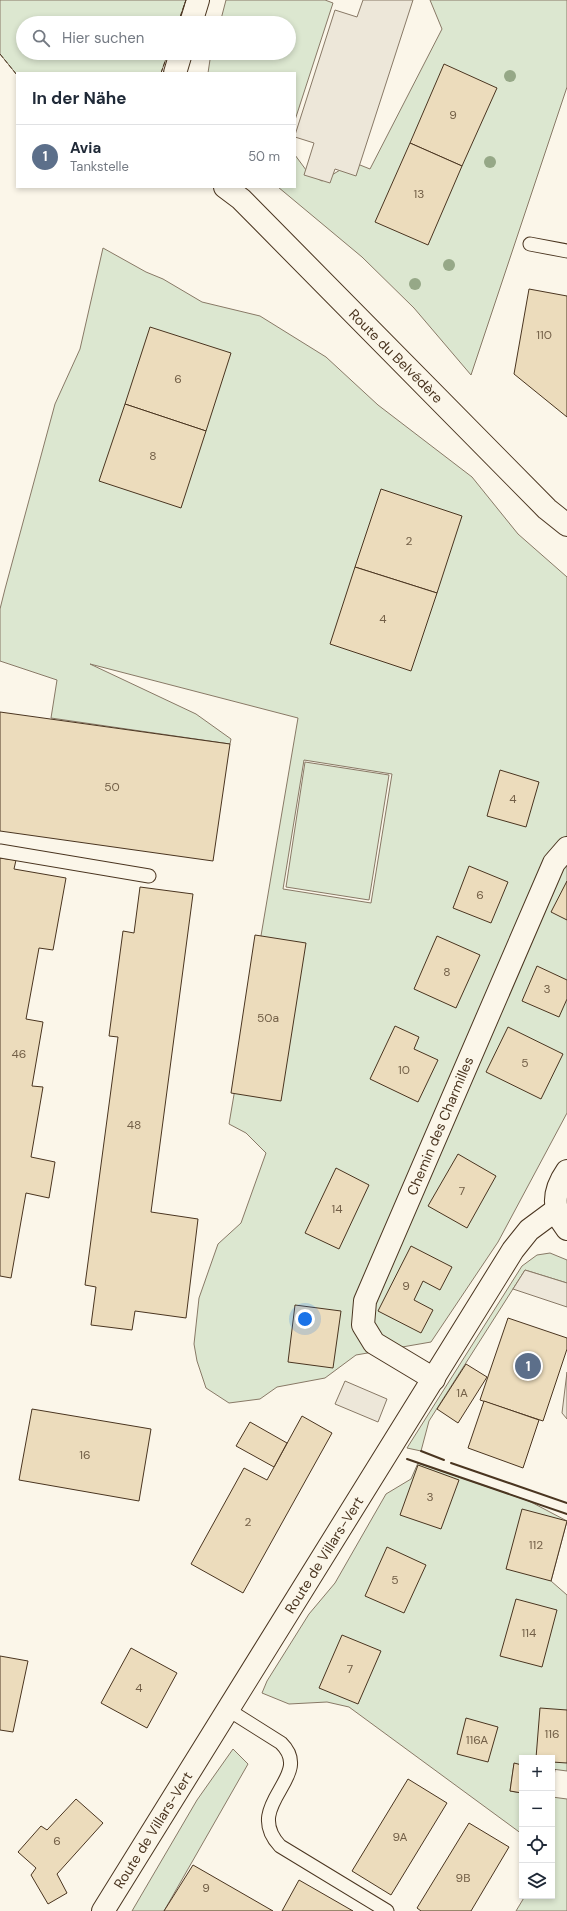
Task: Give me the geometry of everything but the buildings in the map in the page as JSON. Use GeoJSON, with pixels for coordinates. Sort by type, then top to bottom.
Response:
{"type":"FeatureCollection","features":[{"type":"Feature","properties":{"kind":"street"},"geometry":{"type":"LineString","coordinates":[[193,16],[198,0]]}},
{"type":"Feature","properties":{"kind":"street"},"geometry":{"type":"LineString","coordinates":[[175,72],[179,60]]}},
{"type":"Feature","properties":{"kind":"street","name":"Route du Belvédère"},"geometry":{"type":"LineString","coordinates":[[226,188],[241,199],[547,509],[567,525]]}},
{"type":"Feature","properties":{"kind":"street","name":"Chemin des Charmilles"},"geometry":{"type":"LineString","coordinates":[[434,1379],[374,1343],[363,1325],[364,1301],[554,863],[567,848]]}},
{"type":"Feature","properties":{"kind":"street"},"geometry":{"type":"LineString","coordinates":[[562,1220],[555,1196],[559,1181],[567,1171]]}},
{"type":"Feature","properties":{"kind":"street","name":"Route de Villars-Vert"},"geometry":{"type":"LineString","coordinates":[[103,1911],[513,1250],[529,1230],[562,1220]]}},
{"type":"Feature","properties":{"kind":"lane"},"geometry":{"type":"LineString","coordinates":[[530,244],[567,251]]}},
{"type":"Feature","properties":{"kind":"lane"},"geometry":{"type":"LineString","coordinates":[[0,851],[149,876]]}},
{"type":"Feature","properties":{"kind":"lane"},"geometry":{"type":"LineString","coordinates":[[227,1709],[281,1743],[288,1750],[291,1756],[292,1764],[288,1775],[272,1804],[268,1817],[269,1828],[273,1839],[280,1846],[387,1911]]}},
{"type":"Feature","properties":{"kind":"green space"},"geometry":{"type":"Polygon","coordinates":[[[0,0],[186,0],[180,16],[16,16],[16,60],[166,60],[161,72],[16,72],[16,74],[0,54],[0,0]]]}},
{"type":"Feature","properties":{"kind":"green space"},"geometry":{"type":"Polygon","coordinates":[[[226,0],[325,0],[333,3],[296,117],[296,72],[208,72],[210,60],[296,60],[296,16],[222,16],[226,0]]]}},
{"type":"Feature","properties":{"kind":"green space"},"geometry":{"type":"Polygon","coordinates":[[[430,0],[567,0],[567,87],[471,375],[414,308],[362,257],[279,188],[296,188],[296,156],[309,174],[322,181],[345,167],[355,163],[370,169],[442,29],[430,0]]]}},
{"type":"Feature","properties":{"kind":"green space"},"geometry":{"type":"Polygon","coordinates":[[[103,248],[146,272],[163,279],[202,302],[260,316],[326,357],[378,405],[472,477],[518,534],[567,577],[567,1113],[498,1242],[431,1342],[356,1355],[325,1378],[277,1387],[260,1399],[229,1403],[206,1388],[197,1361],[194,1344],[199,1298],[218,1244],[241,1223],[266,1153],[246,1133],[229,1124],[298,718],[90,664],[196,714],[231,739],[230,744],[51,718],[57,680],[0,661],[0,609],[5,589],[55,404],[80,349],[103,248]],[[304,760],[283,889],[371,903],[392,774],[304,760]]]}},
{"type":"Feature","properties":{"kind":"green space"},"geometry":{"type":"Polygon","coordinates":[[[305,762],[389,775],[369,900],[286,887],[305,762]]]}},
{"type":"Feature","properties":{"kind":"green space"},"geometry":{"type":"Polygon","coordinates":[[[550,1253],[567,1260],[567,1283],[525,1270],[429,1421],[421,1451],[407,1448],[522,1266],[537,1255],[550,1253]]]}},
{"type":"Feature","properties":{"kind":"green space"},"geometry":{"type":"Polygon","coordinates":[[[418,1463],[529,1501],[567,1521],[551,1581],[567,1595],[567,1771],[555,1769],[555,1755],[519,1755],[519,1765],[514,1764],[510,1791],[519,1792],[519,1832],[349,1707],[327,1702],[289,1704],[262,1693],[267,1681],[309,1614],[335,1583],[386,1494],[411,1479],[418,1463]]]}},
{"type":"Feature","properties":{"kind":"green space"},"geometry":{"type":"Polygon","coordinates":[[[233,1749],[248,1764],[164,1911],[132,1911],[197,1800],[233,1749]]]}},
{"type":"Feature","properties":{"kind":"green space"},"geometry":{"type":"Polygon","coordinates":[[[555,1797],[567,1799],[567,1911],[516,1911],[523,1899],[555,1899],[555,1797]]]}},
{"type":"Feature","properties":{"kind":"shaded area"},"geometry":{"type":"Polygon","coordinates":[[[363,0],[413,0],[356,176],[335,169],[330,183],[304,175],[314,143],[296,137],[296,132],[335,10],[357,17],[363,0]]]}},
{"type":"Feature","properties":{"kind":"shaded area"},"geometry":{"type":"Polygon","coordinates":[[[525,1270],[567,1283],[567,1307],[513,1289],[525,1270]]]}},
{"type":"Feature","properties":{"kind":"shaded area"},"geometry":{"type":"Polygon","coordinates":[[[567,1372],[567,1419],[562,1413],[567,1372]]]}},
{"type":"Feature","properties":{"kind":"shaded area"},"geometry":{"type":"Polygon","coordinates":[[[345,1381],[387,1399],[378,1422],[335,1404],[345,1381]]]}},
{"type":"Feature","properties":{"kind":"fence"},"geometry":{"type":"LineString","coordinates":[[180,16],[186,0]]}},
{"type":"Feature","properties":{"kind":"fence"},"geometry":{"type":"LineString","coordinates":[[0,54],[16,74]]}},
{"type":"Feature","properties":{"kind":"fence"},"geometry":{"type":"LineString","coordinates":[[161,72],[166,60]]}},
{"type":"Feature","properties":{"kind":"wall"},"geometry":{"type":"LineString","coordinates":[[421,1451],[444,1460]]}},
{"type":"Feature","properties":{"kind":"wall"},"geometry":{"type":"LineString","coordinates":[[407,1459],[567,1514]]}},
{"type":"Feature","properties":{"kind":"wall"},"geometry":{"type":"LineString","coordinates":[[451,1463],[567,1503]]}},
{"type":"Feature","properties":{"kind":"place","name":"Avia"},"geometry":{"type":"Point","coordinates":[528,1366]}}]}
